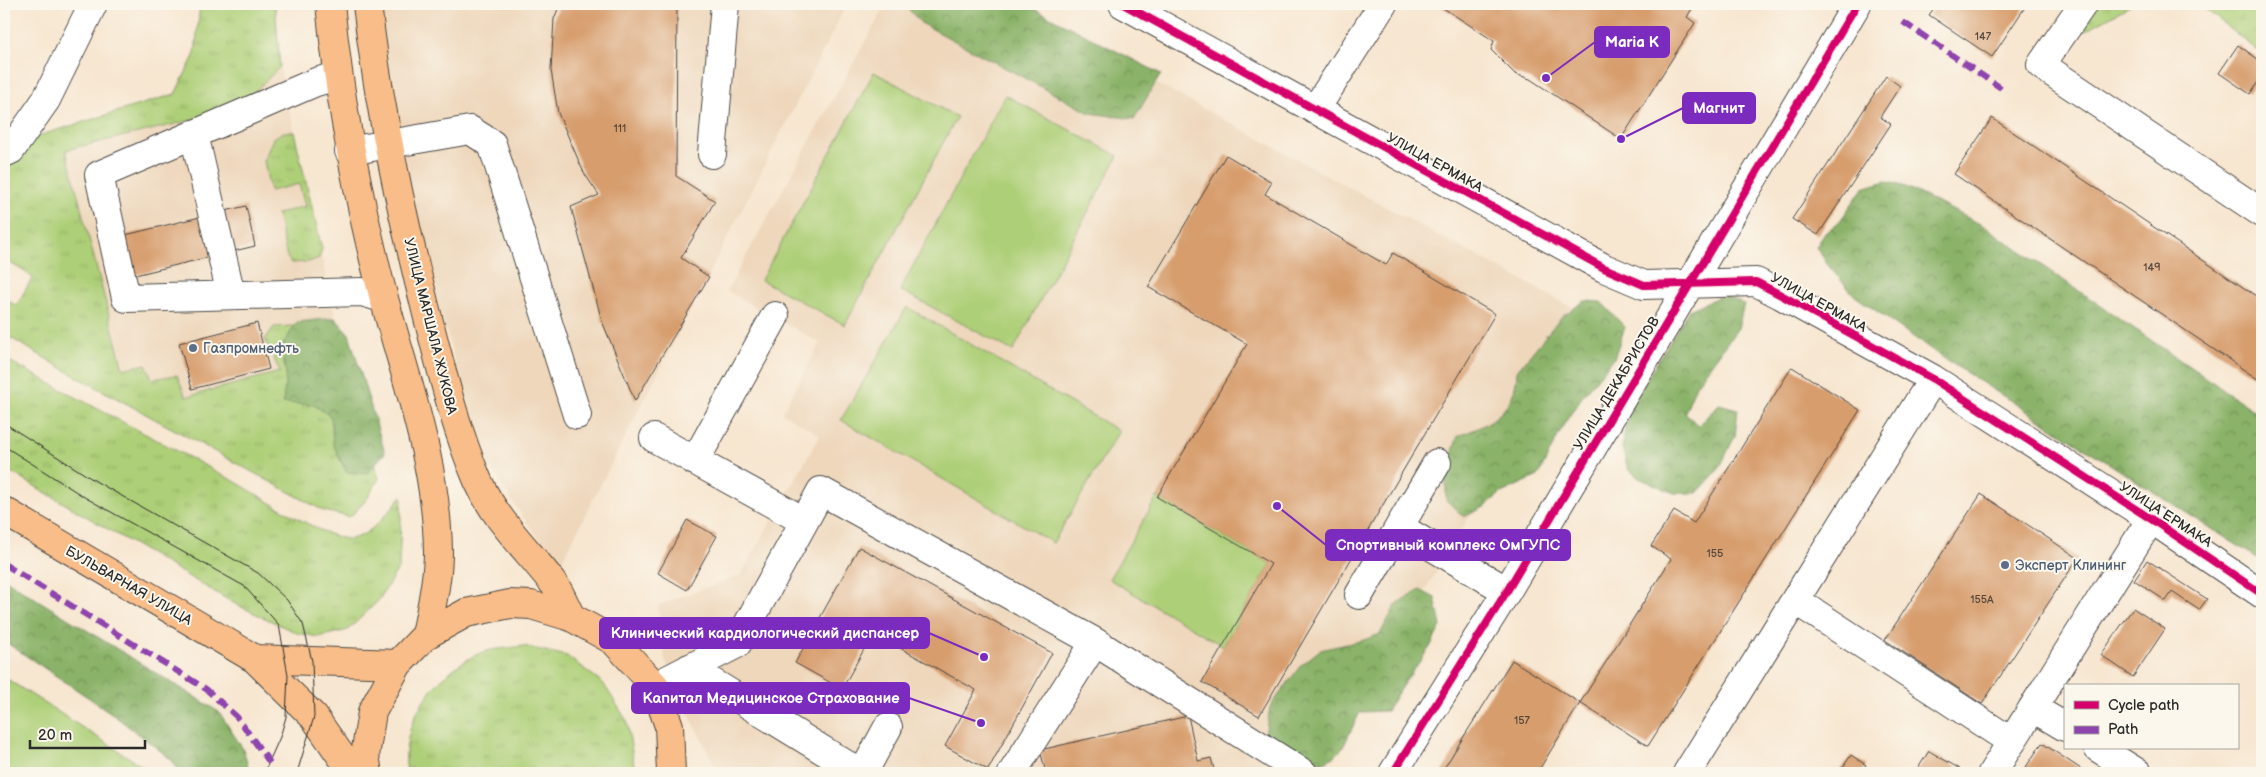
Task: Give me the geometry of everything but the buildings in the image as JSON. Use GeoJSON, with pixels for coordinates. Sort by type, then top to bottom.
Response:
{"type":"FeatureCollection","features":[{"type":"Feature","properties":{"kind":"main road"},"geometry":{"type":"LineString","coordinates":[[330,4],[337,76],[349,151],[383,298],[421,434],[435,501],[438,554],[435,586],[426,634]]}},
{"type":"Feature","properties":{"kind":"main road","name":"УЛИЦА МАРШАЛА ЖУКОВА"},"geometry":{"type":"LineString","coordinates":[[367,4],[374,71],[387,144],[419,283],[452,412],[478,482],[504,525],[555,585],[571,617]]}},
{"type":"Feature","properties":{"kind":"main road","name":"БУЛЬВАРНАЯ УЛИЦА"},"geometry":{"type":"LineString","coordinates":[[4,511],[255,659],[314,717],[353,773]]}},
{"type":"Feature","properties":{"kind":"main road"},"geometry":{"type":"LineString","coordinates":[[368,773],[365,756],[372,712],[398,664],[426,634],[466,613],[510,604],[531,605],[571,617],[614,640],[655,686],[669,726],[672,772]]}},
{"type":"Feature","properties":{"kind":"main road","name":"БУЛЬВАРНАЯ УЛИЦА"},"geometry":{"type":"LineString","coordinates":[[255,659],[398,664]]}},
{"type":"Feature","properties":{"kind":"street"},"geometry":{"type":"LineString","coordinates":[[4,153],[10,150],[46,100],[93,4]]}},
{"type":"Feature","properties":{"kind":"street"},"geometry":{"type":"LineString","coordinates":[[712,154],[725,4]]}},
{"type":"Feature","properties":{"kind":"street","name":"УЛИЦА ЕРМАКА"},"geometry":{"type":"LineString","coordinates":[[1123,4],[1604,268],[1644,285],[1756,282],[1933,379],[2151,518],[2262,594]]}},
{"type":"Feature","properties":{"kind":"street"},"geometry":{"type":"LineString","coordinates":[[1315,110],[1383,4]]}},
{"type":"Feature","properties":{"kind":"street","name":"УЛИЦА ДЕКАБРИСТОВ"},"geometry":{"type":"LineString","coordinates":[[1393,773],[1507,591],[1857,4]]}},
{"type":"Feature","properties":{"kind":"street"},"geometry":{"type":"LineString","coordinates":[[2083,4],[2042,65],[2262,213]]}},
{"type":"Feature","properties":{"kind":"street"},"geometry":{"type":"LineString","coordinates":[[337,76],[316,82],[98,175],[126,298],[362,292],[383,298]]}},
{"type":"Feature","properties":{"kind":"street"},"geometry":{"type":"LineString","coordinates":[[349,151],[470,130],[492,144],[577,415]]}},
{"type":"Feature","properties":{"kind":"street"},"geometry":{"type":"LineString","coordinates":[[194,134],[231,296]]}},
{"type":"Feature","properties":{"kind":"street"},"geometry":{"type":"LineString","coordinates":[[695,461],[775,316]]}},
{"type":"Feature","properties":{"kind":"street"},"geometry":{"type":"LineString","coordinates":[[1686,773],[1933,379]]}},
{"type":"Feature","properties":{"kind":"street"},"geometry":{"type":"LineString","coordinates":[[654,438],[804,522]]}},
{"type":"Feature","properties":{"kind":"street"},"geometry":{"type":"LineString","coordinates":[[1359,595],[1437,463]]}},
{"type":"Feature","properties":{"kind":"street"},"geometry":{"type":"LineString","coordinates":[[655,686],[737,644],[821,492],[1095,642],[1302,773]]}},
{"type":"Feature","properties":{"kind":"street"},"geometry":{"type":"LineString","coordinates":[[1992,773],[2151,518]]}},
{"type":"Feature","properties":{"kind":"street"},"geometry":{"type":"LineString","coordinates":[[1398,527],[1507,591]]}},
{"type":"Feature","properties":{"kind":"street"},"geometry":{"type":"LineString","coordinates":[[1795,600],[2012,742]]}},
{"type":"Feature","properties":{"kind":"street"},"geometry":{"type":"LineString","coordinates":[[1012,773],[1095,642]]}},
{"type":"Feature","properties":{"kind":"street"},"geometry":{"type":"LineString","coordinates":[[689,668],[861,773],[888,727]]}},
{"type":"Feature","properties":{"kind":"street"},"geometry":{"type":"LineString","coordinates":[[2033,708],[2064,726]]}},
{"type":"Feature","properties":{"kind":"street"},"geometry":{"type":"LineString","coordinates":[[2101,750],[2138,773]]}},
{"type":"Feature","properties":{"kind":"shaded area"},"geometry":{"type":"Polygon","coordinates":[[[381,4],[847,4],[559,566],[524,519],[483,456],[435,294],[389,90],[381,4]]]}},
{"type":"Feature","properties":{"kind":"shaded area"},"geometry":{"type":"Polygon","coordinates":[[[886,4],[1009,4],[1590,317],[1320,765],[1321,773],[720,773],[717,770],[680,696],[665,659],[658,605],[741,575],[820,435],[782,413],[820,343],[727,291],[886,4]]]}},
{"type":"Feature","properties":{"kind":"shaded area"},"geometry":{"type":"Polygon","coordinates":[[[280,67],[340,340],[265,339],[280,372],[186,397],[151,379],[123,369],[66,149],[235,110],[280,67]]]}},
{"type":"Feature","properties":{"kind":"green space"},"geometry":{"type":"Polygon","coordinates":[[[200,4],[275,4],[280,67],[235,110],[66,150],[123,369],[146,364],[152,379],[177,375],[186,397],[280,372],[265,339],[274,327],[327,324],[379,478],[367,499],[350,517],[324,511],[72,374],[4,334],[4,297],[16,306],[33,277],[4,259],[4,167],[25,140],[175,94],[195,54],[200,4]]]}},
{"type":"Feature","properties":{"kind":"green space"},"geometry":{"type":"Polygon","coordinates":[[[904,4],[1025,4],[1161,74],[1134,119],[1090,113],[921,23],[904,4]]]}},
{"type":"Feature","properties":{"kind":"green space"},"geometry":{"type":"Polygon","coordinates":[[[2091,4],[2133,4],[2066,41],[2091,4]]]}},
{"type":"Feature","properties":{"kind":"green space"},"geometry":{"type":"Polygon","coordinates":[[[2199,4],[2262,4],[2262,54],[2199,4]]]}},
{"type":"Feature","properties":{"kind":"green space"},"geometry":{"type":"Polygon","coordinates":[[[874,72],[957,117],[845,325],[761,280],[874,72]]]}},
{"type":"Feature","properties":{"kind":"green space"},"geometry":{"type":"Polygon","coordinates":[[[1005,95],[1118,156],[1013,351],[900,290],[1005,95]]]}},
{"type":"Feature","properties":{"kind":"green space"},"geometry":{"type":"Polygon","coordinates":[[[284,132],[294,132],[322,249],[319,258],[309,262],[291,263],[287,257],[277,214],[305,206],[299,184],[270,191],[264,161],[273,138],[284,132]]]}},
{"type":"Feature","properties":{"kind":"green space"},"geometry":{"type":"Polygon","coordinates":[[[1885,181],[1906,187],[1984,226],[2262,416],[2262,561],[1945,359],[1855,296],[1831,269],[1816,247],[1825,233],[1840,221],[1863,188],[1885,181]]]}},
{"type":"Feature","properties":{"kind":"green space"},"geometry":{"type":"Polygon","coordinates":[[[1723,295],[1744,304],[1738,328],[1696,385],[1685,412],[1698,426],[1719,404],[1738,409],[1735,436],[1719,469],[1697,493],[1674,493],[1639,478],[1628,469],[1622,448],[1628,410],[1689,310],[1723,295]]]}},
{"type":"Feature","properties":{"kind":"green space"},"geometry":{"type":"Polygon","coordinates":[[[1585,301],[1601,302],[1625,327],[1614,358],[1584,394],[1564,424],[1538,476],[1501,493],[1484,507],[1464,517],[1446,500],[1446,473],[1458,436],[1491,421],[1500,414],[1512,396],[1516,385],[1517,371],[1562,316],[1585,301]]]}},
{"type":"Feature","properties":{"kind":"green space"},"geometry":{"type":"Polygon","coordinates":[[[907,307],[1119,431],[1053,543],[841,420],[907,307]]]}},
{"type":"Feature","properties":{"kind":"green space"},"geometry":{"type":"Polygon","coordinates":[[[335,318],[349,334],[385,453],[366,474],[346,472],[333,444],[331,417],[314,405],[283,403],[286,373],[281,348],[297,322],[335,318]]]}},
{"type":"Feature","properties":{"kind":"green space"},"geometry":{"type":"Polygon","coordinates":[[[4,358],[232,480],[291,515],[340,538],[350,539],[365,533],[379,522],[402,496],[399,567],[379,600],[348,630],[318,637],[297,633],[237,605],[4,468],[4,358]]]}},
{"type":"Feature","properties":{"kind":"green space"},"geometry":{"type":"Polygon","coordinates":[[[1157,497],[1271,564],[1223,646],[1109,579],[1157,497]]]}},
{"type":"Feature","properties":{"kind":"green space"},"geometry":{"type":"Polygon","coordinates":[[[4,579],[219,712],[243,749],[250,773],[181,773],[167,756],[107,710],[4,641],[4,579]]]}},
{"type":"Feature","properties":{"kind":"green space"},"geometry":{"type":"Polygon","coordinates":[[[1420,590],[1435,598],[1441,626],[1430,647],[1387,711],[1360,712],[1342,749],[1334,757],[1308,770],[1264,740],[1270,707],[1301,665],[1320,650],[1361,641],[1380,634],[1396,605],[1420,590]]]}},
{"type":"Feature","properties":{"kind":"green space"},"geometry":{"type":"Polygon","coordinates":[[[523,646],[567,656],[603,683],[627,721],[634,765],[632,773],[407,773],[406,754],[408,736],[414,719],[434,688],[447,674],[478,654],[523,646]]]}},
{"type":"Feature","properties":{"kind":"green space"},"geometry":{"type":"Polygon","coordinates":[[[4,677],[153,773],[4,773],[4,677]]]}},
{"type":"Feature","properties":{"kind":"tram line"},"geometry":{"type":"LineString","coordinates":[[4,423],[97,482],[258,573],[287,600],[303,624],[312,661],[314,717],[297,773]]}},
{"type":"Feature","properties":{"kind":"tram line"},"geometry":{"type":"LineString","coordinates":[[4,446],[86,498],[244,586],[279,625],[288,675],[286,717],[280,737],[264,773]]}},
{"type":"Feature","properties":{"kind":"marked path"},"geometry":{"type":"LineString","coordinates":[[1903,22],[2001,88]]}},
{"type":"Feature","properties":{"kind":"marked path"},"geometry":{"type":"LineString","coordinates":[[4,564],[206,689],[237,717],[270,763]]}},
{"type":"Feature","properties":{"kind":"cycle path"},"geometry":{"type":"LineString","coordinates":[[1123,4],[1604,268],[1644,285],[1756,282],[1933,379],[2151,519],[2262,594]]}},
{"type":"Feature","properties":{"kind":"cycle path"},"geometry":{"type":"LineString","coordinates":[[1393,773],[1507,591],[1857,4]]}},
{"type":"Feature","properties":{"kind":"place","name":"Maria K"},"geometry":{"type":"Point","coordinates":[1546,78]}},
{"type":"Feature","properties":{"kind":"place","name":"Магнит"},"geometry":{"type":"Point","coordinates":[1621,139]}},
{"type":"Feature","properties":{"kind":"place","name":"Газпромнефть"},"geometry":{"type":"Point","coordinates":[193,348]}},
{"type":"Feature","properties":{"kind":"place","name":"Спортивный комплекс ОмГУПС"},"geometry":{"type":"Point","coordinates":[1277,506]}},
{"type":"Feature","properties":{"kind":"place","name":"Эксперт Клининг"},"geometry":{"type":"Point","coordinates":[2005,565]}},
{"type":"Feature","properties":{"kind":"place","name":"Клинический кардиологический диспансер"},"geometry":{"type":"Point","coordinates":[984,657]}},
{"type":"Feature","properties":{"kind":"place","name":"Капитал Медицинское Страхование"},"geometry":{"type":"Point","coordinates":[981,723]}}]}
